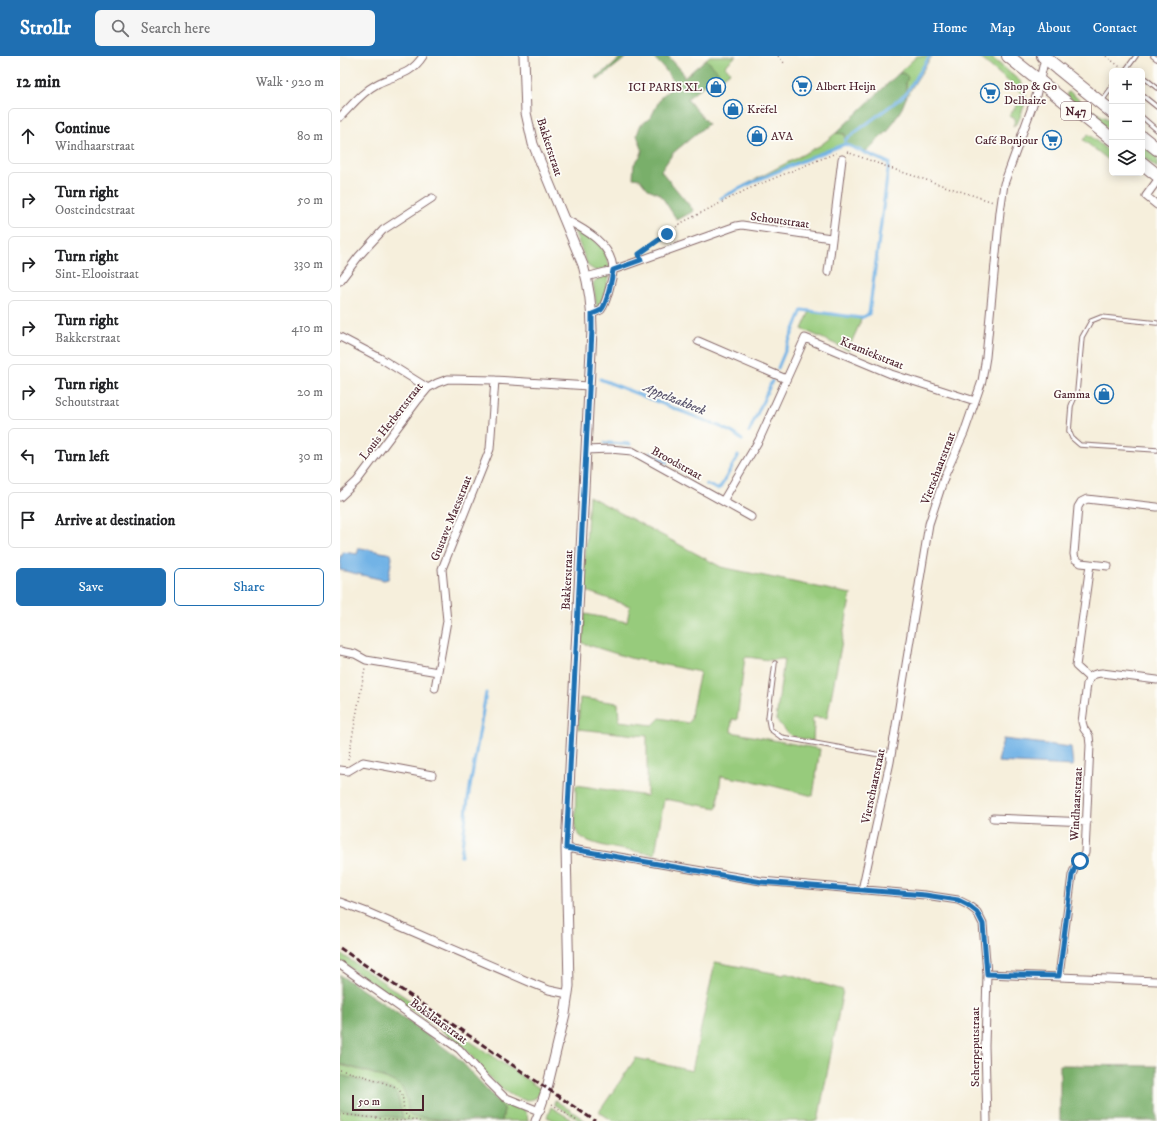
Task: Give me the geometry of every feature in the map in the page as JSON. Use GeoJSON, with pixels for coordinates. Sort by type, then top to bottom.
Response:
{"type":"FeatureCollection","features":[{"type":"Feature","properties":{"kind":"main road","name":"N47"},"geometry":{"type":"LineString","coordinates":[[1008,56],[1109,137]]}},
{"type":"Feature","properties":{"kind":"main road","name":"N47"},"geometry":{"type":"LineString","coordinates":[[1045,56],[1109,110]]}},
{"type":"Feature","properties":{"kind":"main road"},"geometry":{"type":"LineString","coordinates":[[1145,139],[1157,149]]}},
{"type":"Feature","properties":{"kind":"main road"},"geometry":{"type":"LineString","coordinates":[[1145,165],[1157,175]]}},
{"type":"Feature","properties":{"kind":"street"},"geometry":{"type":"LineString","coordinates":[[340,117],[364,93],[378,84],[412,69],[424,56]]}},
{"type":"Feature","properties":{"kind":"street","name":"Bakkerstraat"},"geometry":{"type":"LineString","coordinates":[[524,56],[526,113],[533,144],[578,252],[586,277],[592,314],[566,848]]}},
{"type":"Feature","properties":{"kind":"street","name":"Vierschaarstraat"},"geometry":{"type":"LineString","coordinates":[[862,890],[891,755],[929,524],[944,475],[964,433],[982,381],[986,357],[1004,184],[1036,96],[1045,56]]}},
{"type":"Feature","properties":{"kind":"street"},"geometry":{"type":"LineString","coordinates":[[828,272],[841,155]]}},
{"type":"Feature","properties":{"kind":"street"},"geometry":{"type":"LineString","coordinates":[[1157,180],[1146,196],[1157,205]]}},
{"type":"Feature","properties":{"kind":"street"},"geometry":{"type":"LineString","coordinates":[[340,281],[359,256],[383,230],[432,198]]}},
{"type":"Feature","properties":{"kind":"street"},"geometry":{"type":"LineString","coordinates":[[564,218],[579,226],[595,238],[602,244],[610,257],[613,270],[608,293],[601,310],[592,314]]}},
{"type":"Feature","properties":{"kind":"street","name":"Schoutstraat"},"geometry":{"type":"LineString","coordinates":[[586,277],[613,270],[742,225],[832,238]]}},
{"type":"Feature","properties":{"kind":"street"},"geometry":{"type":"LineString","coordinates":[[340,337],[380,358],[428,388]]}},
{"type":"Feature","properties":{"kind":"street","name":"Kramiekstraat"},"geometry":{"type":"LineString","coordinates":[[723,501],[759,440],[805,338],[892,374],[975,401]]}},
{"type":"Feature","properties":{"kind":"street"},"geometry":{"type":"LineString","coordinates":[[698,341],[786,379]]}},
{"type":"Feature","properties":{"kind":"street","name":"Louis Herbertstraat"},"geometry":{"type":"LineString","coordinates":[[340,497],[357,481],[428,388],[437,383],[448,379],[496,380],[589,386]]}},
{"type":"Feature","properties":{"kind":"street","name":"Gustave Maesstraat"},"geometry":{"type":"LineString","coordinates":[[435,688],[447,621],[442,569],[490,449],[496,380]]}},
{"type":"Feature","properties":{"kind":"street","name":"Broodstraat"},"geometry":{"type":"LineString","coordinates":[[586,450],[610,449],[632,451],[751,517]]}},
{"type":"Feature","properties":{"kind":"street"},"geometry":{"type":"LineString","coordinates":[[1108,566],[1090,564],[1075,559],[1074,554],[1078,507],[1081,502],[1088,499],[1157,507]]}},
{"type":"Feature","properties":{"kind":"street"},"geometry":{"type":"LineString","coordinates":[[1090,564],[1076,666],[1089,678],[1094,674],[1102,673],[1157,680]]}},
{"type":"Feature","properties":{"kind":"street"},"geometry":{"type":"LineString","coordinates":[[340,651],[355,654],[366,660],[438,672]]}},
{"type":"Feature","properties":{"kind":"street","name":"Windhaarstraat"},"geometry":{"type":"LineString","coordinates":[[1059,976],[1072,875],[1075,867],[1085,853],[1090,745],[1089,736],[1084,729],[1082,722],[1089,678]]}},
{"type":"Feature","properties":{"kind":"street"},"geometry":{"type":"LineString","coordinates":[[340,770],[348,771],[363,762],[432,775]]}},
{"type":"Feature","properties":{"kind":"street"},"geometry":{"type":"LineString","coordinates":[[993,818],[1087,822]]}},
{"type":"Feature","properties":{"kind":"street"},"geometry":{"type":"LineString","coordinates":[[535,1121],[543,1099],[565,1014],[569,986],[566,848]]}},
{"type":"Feature","properties":{"kind":"street","name":"Scherpeputstraat"},"geometry":{"type":"LineString","coordinates":[[566,848],[762,882],[925,895],[958,900],[968,905],[977,912],[983,924],[987,974],[985,1046],[987,1121]]}},
{"type":"Feature","properties":{"kind":"street"},"geometry":{"type":"LineString","coordinates":[[340,902],[367,912],[534,984],[549,990],[568,994]]}},
{"type":"Feature","properties":{"kind":"street","name":"Bokslaarstraat"},"geometry":{"type":"LineString","coordinates":[[340,965],[459,1049],[504,1097],[539,1111]]}},
{"type":"Feature","properties":{"kind":"street"},"geometry":{"type":"LineString","coordinates":[[987,974],[1157,981]]}},
{"type":"Feature","properties":{"kind":"lane"},"geometry":{"type":"LineString","coordinates":[[1127,68],[1136,56]]}},
{"type":"Feature","properties":{"kind":"lane"},"geometry":{"type":"LineString","coordinates":[[1153,56],[1157,59]]}},
{"type":"Feature","properties":{"kind":"lane"},"geometry":{"type":"LineString","coordinates":[[1145,78],[1157,88]]}},
{"type":"Feature","properties":{"kind":"lane"},"geometry":{"type":"LineString","coordinates":[[1100,103],[1109,91]]}},
{"type":"Feature","properties":{"kind":"lane"},"geometry":{"type":"LineString","coordinates":[[1145,97],[1157,107]]}},
{"type":"Feature","properties":{"kind":"lane"},"geometry":{"type":"LineString","coordinates":[[1145,120],[1157,130]]}},
{"type":"Feature","properties":{"kind":"lane"},"geometry":{"type":"LineString","coordinates":[[1157,322],[1101,317],[1091,321],[1082,337],[1078,392],[1071,406],[1069,431],[1072,438],[1080,445],[1157,450]]}},
{"type":"Feature","properties":{"kind":"lane"},"geometry":{"type":"LineString","coordinates":[[775,664],[768,718],[770,729],[781,737],[875,754],[891,755]]}},
{"type":"Feature","properties":{"kind":"path"},"geometry":{"type":"LineString","coordinates":[[778,56],[785,64]]}},
{"type":"Feature","properties":{"kind":"path"},"geometry":{"type":"LineString","coordinates":[[1106,56],[1121,68]]}},
{"type":"Feature","properties":{"kind":"path"},"geometry":{"type":"LineString","coordinates":[[641,260],[639,254],[683,222],[748,189],[833,154],[841,155],[850,152],[893,169],[1001,204]]}},
{"type":"Feature","properties":{"kind":"path"},"geometry":{"type":"LineString","coordinates":[[352,769],[348,762],[366,660]]}},
{"type":"Feature","properties":{"kind":"path"},"geometry":{"type":"LineString","coordinates":[[340,1070],[396,1087],[401,1094],[405,1114],[409,1119]]}},
{"type":"Feature","properties":{"kind":"path"},"geometry":{"type":"LineString","coordinates":[[543,1099],[577,1121]]}},
{"type":"Feature","properties":{"kind":"path"},"geometry":{"type":"LineString","coordinates":[[340,1114],[402,1121],[409,1119],[420,1121]]}},
{"type":"Feature","properties":{"kind":"green space"},"geometry":{"type":"Polygon","coordinates":[[[620,56],[628,56],[598,80],[596,77],[613,65],[620,56]]]}},
{"type":"Feature","properties":{"kind":"green space"},"geometry":{"type":"Polygon","coordinates":[[[652,56],[668,56],[682,71],[684,78],[706,59],[719,73],[687,99],[708,124],[673,153],[661,171],[694,211],[677,220],[660,194],[648,189],[640,179],[633,178],[634,164],[641,155],[642,149],[637,135],[640,126],[651,117],[661,97],[676,84],[652,56]]]}},
{"type":"Feature","properties":{"kind":"green space"},"geometry":{"type":"Polygon","coordinates":[[[710,56],[736,56],[725,66],[730,72],[722,78],[706,59],[710,56]]]}},
{"type":"Feature","properties":{"kind":"green space"},"geometry":{"type":"Polygon","coordinates":[[[917,56],[932,56],[906,98],[907,77],[905,74],[898,74],[917,56]]]}},
{"type":"Feature","properties":{"kind":"green space"},"geometry":{"type":"Polygon","coordinates":[[[978,56],[990,56],[1021,82],[1025,90],[1026,101],[1018,122],[1013,126],[1016,119],[1009,116],[1022,98],[1021,92],[978,56]]]}},
{"type":"Feature","properties":{"kind":"green space"},"geometry":{"type":"Polygon","coordinates":[[[901,73],[908,77],[906,83],[906,98],[902,108],[888,131],[875,142],[871,148],[864,152],[845,144],[845,134],[836,133],[898,74],[901,73]]]}},
{"type":"Feature","properties":{"kind":"green space"},"geometry":{"type":"Polygon","coordinates":[[[1070,92],[1094,112],[1109,120],[1109,130],[1067,96],[1067,93],[1070,92]]]}},
{"type":"Feature","properties":{"kind":"green space"},"geometry":{"type":"Polygon","coordinates":[[[836,133],[845,134],[845,144],[743,186],[821,145],[836,133]]]}},
{"type":"Feature","properties":{"kind":"green space"},"geometry":{"type":"Polygon","coordinates":[[[1088,134],[1109,152],[1109,160],[1083,140],[1088,134]]]}},
{"type":"Feature","properties":{"kind":"green space"},"geometry":{"type":"Polygon","coordinates":[[[1145,147],[1157,157],[1157,168],[1145,158],[1145,147]]]}},
{"type":"Feature","properties":{"kind":"green space"},"geometry":{"type":"Polygon","coordinates":[[[574,227],[593,239],[604,250],[610,267],[596,271],[588,266],[573,228],[574,227]]]}},
{"type":"Feature","properties":{"kind":"green space"},"geometry":{"type":"Polygon","coordinates":[[[610,274],[601,306],[597,309],[593,283],[598,278],[610,274]]]}},
{"type":"Feature","properties":{"kind":"green space"},"geometry":{"type":"Polygon","coordinates":[[[810,311],[861,318],[848,350],[802,329],[810,311]]]}},
{"type":"Feature","properties":{"kind":"green space"},"geometry":{"type":"Polygon","coordinates":[[[589,496],[721,567],[851,594],[827,718],[813,717],[813,741],[791,736],[776,720],[784,659],[772,660],[745,657],[737,720],[732,719],[731,732],[820,749],[813,796],[753,781],[721,776],[717,808],[664,799],[655,854],[617,849],[597,844],[583,838],[578,834],[575,829],[576,785],[647,796],[647,736],[578,729],[580,698],[618,703],[619,721],[653,725],[660,718],[688,723],[691,720],[700,672],[630,658],[582,643],[585,614],[627,622],[630,606],[583,590],[589,496]]]}},
{"type":"Feature","properties":{"kind":"green space"},"geometry":{"type":"Polygon","coordinates":[[[340,953],[542,1090],[536,1097],[529,1100],[517,1098],[505,1091],[491,1079],[472,1056],[458,1043],[423,1017],[340,961],[340,953]]]}},
{"type":"Feature","properties":{"kind":"green space"},"geometry":{"type":"Polygon","coordinates":[[[715,962],[784,975],[785,973],[843,990],[818,1121],[613,1121],[599,1112],[636,1058],[692,1071],[715,962]]]}},
{"type":"Feature","properties":{"kind":"green space"},"geometry":{"type":"Polygon","coordinates":[[[340,975],[390,1008],[457,1057],[504,1109],[502,1121],[457,1121],[411,1116],[408,1113],[405,1093],[398,1084],[383,1077],[340,1064],[340,975]]]}},
{"type":"Feature","properties":{"kind":"green space"},"geometry":{"type":"Polygon","coordinates":[[[340,1065],[373,1074],[398,1084],[405,1093],[408,1113],[411,1116],[457,1121],[340,1120],[340,1110],[403,1118],[397,1094],[393,1090],[340,1075],[340,1065]]]}},
{"type":"Feature","properties":{"kind":"green space"},"geometry":{"type":"Polygon","coordinates":[[[1060,1065],[1157,1066],[1157,1121],[1060,1121],[1060,1065]]]}},
{"type":"Feature","properties":{"kind":"green space"},"geometry":{"type":"Polygon","coordinates":[[[340,1075],[393,1090],[397,1094],[403,1118],[340,1110],[340,1075]]]}},
{"type":"Feature","properties":{"kind":"green space"},"geometry":{"type":"Polygon","coordinates":[[[497,1100],[523,1109],[528,1117],[528,1121],[502,1121],[504,1109],[497,1100]]]}},
{"type":"Feature","properties":{"kind":"green space"},"geometry":{"type":"Polygon","coordinates":[[[555,1100],[586,1121],[580,1121],[554,1104],[555,1100]]]}},
{"type":"Feature","properties":{"kind":"green space"},"geometry":{"type":"Polygon","coordinates":[[[551,1107],[574,1121],[556,1121],[547,1117],[551,1107]]]}},
{"type":"Feature","properties":{"kind":"water"},"geometry":{"type":"Polygon","coordinates":[[[359,548],[391,554],[392,558],[388,579],[384,580],[340,570],[340,556],[342,556],[343,552],[357,554],[359,548]]]}},
{"type":"Feature","properties":{"kind":"water"},"geometry":{"type":"Polygon","coordinates":[[[1003,739],[1071,747],[1073,766],[998,762],[1003,739]]]}},
{"type":"Feature","properties":{"kind":"waterway"},"geometry":{"type":"LineString","coordinates":[[778,368],[802,310],[861,318],[869,314],[889,163],[845,144],[845,140],[905,95],[930,56]]}},
{"type":"Feature","properties":{"kind":"waterway"},"geometry":{"type":"LineString","coordinates":[[721,198],[782,169],[845,144]]}},
{"type":"Feature","properties":{"kind":"waterway","name":"Appelzakbeek"},"geometry":{"type":"LineString","coordinates":[[600,379],[721,427],[733,433],[742,440]]}},
{"type":"Feature","properties":{"kind":"waterway","name":"Appelzakbeek"},"geometry":{"type":"LineString","coordinates":[[749,432],[772,381]]}},
{"type":"Feature","properties":{"kind":"waterway"},"geometry":{"type":"LineString","coordinates":[[605,443],[630,444]]}},
{"type":"Feature","properties":{"kind":"waterway"},"geometry":{"type":"LineString","coordinates":[[650,453],[667,462]]}},
{"type":"Feature","properties":{"kind":"waterway"},"geometry":{"type":"LineString","coordinates":[[706,484],[717,489],[720,488],[738,456]]}},
{"type":"Feature","properties":{"kind":"waterway"},"geometry":{"type":"LineString","coordinates":[[678,468],[695,478]]}},
{"type":"Feature","properties":{"kind":"waterway"},"geometry":{"type":"LineString","coordinates":[[461,856],[468,799],[486,693]]}},
{"type":"Feature","properties":{"kind":"railway"},"geometry":{"type":"LineString","coordinates":[[340,948],[595,1121]]}},
{"type":"Feature","properties":{"kind":"place","name":"Albert Heijn"},"geometry":{"type":"Point","coordinates":[802,86]}},
{"type":"Feature","properties":{"kind":"place","name":"ICI PARIS XL"},"geometry":{"type":"Point","coordinates":[716,87]}},
{"type":"Feature","properties":{"kind":"place","name":"Shop & Go Delhaize"},"geometry":{"type":"Point","coordinates":[990,93]}},
{"type":"Feature","properties":{"kind":"place","name":"Krëfel"},"geometry":{"type":"Point","coordinates":[733,109]}},
{"type":"Feature","properties":{"kind":"place","name":"AVA"},"geometry":{"type":"Point","coordinates":[757,136]}},
{"type":"Feature","properties":{"kind":"place","name":"Café Bonjour"},"geometry":{"type":"Point","coordinates":[1052,140]}},
{"type":"Feature","properties":{"kind":"place","name":"Gamma"},"geometry":{"type":"Point","coordinates":[1104,394]}},
{"type":"Feature","properties":{"kind":"route"},"geometry":{"type":"LineString","coordinates":[[667,234],[639,254],[641,260],[613,270],[603,307],[601,310],[592,314],[566,848],[762,882],[925,895],[958,900],[977,912],[983,924],[987,974],[1059,976],[1072,875],[1075,867],[1080,861]]}}]}
